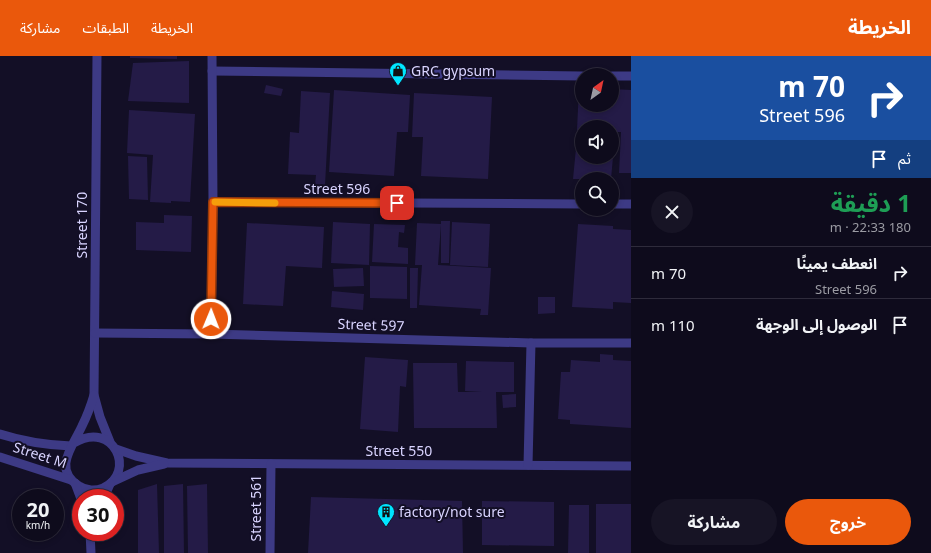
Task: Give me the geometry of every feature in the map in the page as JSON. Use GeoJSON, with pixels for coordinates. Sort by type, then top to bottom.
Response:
{"type":"FeatureCollection","features":[{"type":"Feature","properties":{"kind":"street","name":"Street 170"},"geometry":{"type":"LineString","coordinates":[[73,444],[87,417],[94,395],[96,333],[97,56]]}},
{"type":"Feature","properties":{"kind":"street"},"geometry":{"type":"LineString","coordinates":[[211,334],[213,202],[212,56]]}},
{"type":"Feature","properties":{"kind":"street"},"geometry":{"type":"LineString","coordinates":[[212,71],[575,76]]}},
{"type":"Feature","properties":{"kind":"street"},"geometry":{"type":"LineString","coordinates":[[619,76],[631,76]]}},
{"type":"Feature","properties":{"kind":"street","name":"Street 596"},"geometry":{"type":"LineString","coordinates":[[213,202],[575,204]]}},
{"type":"Feature","properties":{"kind":"street"},"geometry":{"type":"LineString","coordinates":[[619,204],[631,204]]}},
{"type":"Feature","properties":{"kind":"street","name":"Street 597"},"geometry":{"type":"LineString","coordinates":[[96,333],[211,334],[531,343],[631,343]]}},
{"type":"Feature","properties":{"kind":"street"},"geometry":{"type":"LineString","coordinates":[[528,465],[531,343]]}},
{"type":"Feature","properties":{"kind":"street","name":"Street 170"},"geometry":{"type":"LineString","coordinates":[[94,395],[100,417],[113,446]]}},
{"type":"Feature","properties":{"kind":"street","name":"Street M"},"geometry":{"type":"LineString","coordinates":[[0,434],[46,446],[73,444]]}},
{"type":"Feature","properties":{"kind":"street"},"geometry":{"type":"LineString","coordinates":[[76,489],[66,470],[65,461],[67,453],[73,444],[83,438],[92,436],[102,437],[113,446],[119,457],[120,466],[117,475],[108,489]]}},
{"type":"Feature","properties":{"kind":"street","name":"Street 550"},"geometry":{"type":"LineString","coordinates":[[113,446],[136,456],[167,463],[631,466]]}},
{"type":"Feature","properties":{"kind":"street","name":"Street M"},"geometry":{"type":"LineString","coordinates":[[0,457],[73,482]]}},
{"type":"Feature","properties":{"kind":"street","name":"Street 550"},"geometry":{"type":"LineString","coordinates":[[111,483],[138,470],[167,463]]}},
{"type":"Feature","properties":{"kind":"street","name":"Street 561"},"geometry":{"type":"LineString","coordinates":[[270,553],[271,464]]}},
{"type":"Feature","properties":{"kind":"street"},"geometry":{"type":"LineString","coordinates":[[73,482],[83,488],[92,490],[102,489],[111,483]]}},
{"type":"Feature","properties":{"kind":"street"},"geometry":{"type":"LineString","coordinates":[[91,541],[91,553]]}},
{"type":"Feature","properties":{"kind":"building"},"geometry":{"type":"Polygon","coordinates":[[[130,56],[177,56],[177,59],[130,58],[130,56]]]}},
{"type":"Feature","properties":{"kind":"building"},"geometry":{"type":"Polygon","coordinates":[[[189,61],[189,103],[128,101],[133,63],[189,61]]]}},
{"type":"Feature","properties":{"kind":"building"},"geometry":{"type":"Polygon","coordinates":[[[266,85],[283,89],[281,96],[264,93],[266,85]]]}},
{"type":"Feature","properties":{"kind":"building"},"geometry":{"type":"Polygon","coordinates":[[[619,89],[631,90],[631,173],[619,173],[621,132],[619,132],[619,120],[577,120],[578,112],[619,112],[619,89]]]}},
{"type":"Feature","properties":{"kind":"building"},"geometry":{"type":"Polygon","coordinates":[[[334,90],[410,95],[408,132],[397,132],[394,176],[329,172],[334,90]]]}},
{"type":"Feature","properties":{"kind":"building"},"geometry":{"type":"Polygon","coordinates":[[[301,91],[330,93],[325,185],[315,185],[316,175],[288,174],[290,132],[299,133],[301,91]]]}},
{"type":"Feature","properties":{"kind":"building"},"geometry":{"type":"Polygon","coordinates":[[[414,93],[492,97],[488,179],[421,176],[423,137],[412,137],[414,93]]]}},
{"type":"Feature","properties":{"kind":"building"},"geometry":{"type":"Polygon","coordinates":[[[129,110],[195,114],[190,202],[150,202],[153,155],[127,153],[129,110]]]}},
{"type":"Feature","properties":{"kind":"building"},"geometry":{"type":"Polygon","coordinates":[[[128,156],[147,157],[148,200],[129,199],[128,156]]]}},
{"type":"Feature","properties":{"kind":"building"},"geometry":{"type":"Polygon","coordinates":[[[575,158],[575,164],[612,164],[612,172],[575,172],[575,179],[573,179],[575,158]]]}},
{"type":"Feature","properties":{"kind":"building"},"geometry":{"type":"Polygon","coordinates":[[[164,215],[192,216],[191,252],[136,250],[136,222],[164,223],[164,215]]]}},
{"type":"Feature","properties":{"kind":"building"},"geometry":{"type":"Polygon","coordinates":[[[441,221],[450,221],[449,263],[441,263],[441,221]]]}},
{"type":"Feature","properties":{"kind":"building"},"geometry":{"type":"Polygon","coordinates":[[[333,222],[370,224],[369,265],[331,263],[333,222]]]}},
{"type":"Feature","properties":{"kind":"building"},"geometry":{"type":"Polygon","coordinates":[[[452,222],[490,224],[488,267],[450,265],[452,222]]]}},
{"type":"Feature","properties":{"kind":"building"},"geometry":{"type":"Polygon","coordinates":[[[247,223],[324,227],[322,268],[286,266],[283,306],[243,304],[247,223]]]}},
{"type":"Feature","properties":{"kind":"building"},"geometry":{"type":"Polygon","coordinates":[[[417,223],[441,224],[438,265],[491,268],[488,315],[480,315],[481,309],[419,305],[422,265],[415,265],[417,223]]]}},
{"type":"Feature","properties":{"kind":"building"},"geometry":{"type":"Polygon","coordinates":[[[374,224],[405,225],[404,233],[399,232],[398,247],[408,248],[408,264],[372,262],[374,224]]]}},
{"type":"Feature","properties":{"kind":"building"},"geometry":{"type":"Polygon","coordinates":[[[578,224],[613,226],[613,229],[631,230],[631,303],[613,302],[613,309],[572,307],[578,224]]]}},
{"type":"Feature","properties":{"kind":"building"},"geometry":{"type":"Polygon","coordinates":[[[370,266],[407,267],[407,299],[370,298],[370,266]]]}},
{"type":"Feature","properties":{"kind":"building"},"geometry":{"type":"Polygon","coordinates":[[[363,268],[364,286],[334,287],[333,269],[363,268]]]}},
{"type":"Feature","properties":{"kind":"building"},"geometry":{"type":"Polygon","coordinates":[[[410,268],[418,268],[417,308],[410,308],[410,268]]]}},
{"type":"Feature","properties":{"kind":"building"},"geometry":{"type":"Polygon","coordinates":[[[332,291],[364,294],[363,310],[331,307],[332,291]]]}},
{"type":"Feature","properties":{"kind":"building"},"geometry":{"type":"Polygon","coordinates":[[[538,297],[555,297],[555,313],[538,314],[538,297]]]}},
{"type":"Feature","properties":{"kind":"building"},"geometry":{"type":"Polygon","coordinates":[[[600,354],[613,355],[613,360],[631,361],[631,428],[570,424],[570,420],[558,419],[561,372],[570,372],[571,360],[600,362],[600,354]]]}},
{"type":"Feature","properties":{"kind":"building"},"geometry":{"type":"Polygon","coordinates":[[[365,357],[408,360],[406,387],[400,386],[398,432],[360,429],[365,357]]]}},
{"type":"Feature","properties":{"kind":"building"},"geometry":{"type":"Polygon","coordinates":[[[466,361],[514,362],[514,392],[496,392],[497,428],[414,428],[413,363],[457,363],[458,392],[482,392],[465,391],[466,361]]]}},
{"type":"Feature","properties":{"kind":"building"},"geometry":{"type":"Polygon","coordinates":[[[516,394],[516,407],[503,408],[502,395],[516,394]]]}},
{"type":"Feature","properties":{"kind":"building"},"geometry":{"type":"Polygon","coordinates":[[[157,484],[159,553],[138,553],[138,490],[157,484]]]}},
{"type":"Feature","properties":{"kind":"building"},"geometry":{"type":"Polygon","coordinates":[[[183,484],[184,553],[164,553],[164,486],[183,484]]]}},
{"type":"Feature","properties":{"kind":"building"},"geometry":{"type":"Polygon","coordinates":[[[207,484],[208,553],[188,553],[187,486],[207,484]]]}},
{"type":"Feature","properties":{"kind":"building","name":"factory/not sure"},"geometry":{"type":"Polygon","coordinates":[[[311,497],[462,501],[463,553],[308,553],[311,497]]]}},
{"type":"Feature","properties":{"kind":"building"},"geometry":{"type":"Polygon","coordinates":[[[482,501],[554,502],[554,546],[482,545],[482,501]]]}},
{"type":"Feature","properties":{"kind":"building"},"geometry":{"type":"Polygon","coordinates":[[[596,504],[631,504],[631,553],[596,553],[596,504]]]}},
{"type":"Feature","properties":{"kind":"building"},"geometry":{"type":"Polygon","coordinates":[[[569,505],[589,505],[589,553],[568,553],[569,505]]]}},
{"type":"Feature","properties":{"kind":"slow traffic"},"geometry":{"type":"LineString","coordinates":[[215,202],[275,203]]}},
{"type":"Feature","properties":{"kind":"place","name":"GRC gypsum"},"geometry":{"type":"Point","coordinates":[398,86]}},
{"type":"Feature","properties":{"kind":"place","name":"factory/not sure"},"geometry":{"type":"Point","coordinates":[386,527]}},
{"type":"Feature","properties":{"kind":"route"},"geometry":{"type":"LineString","coordinates":[[211,319],[213,202],[397,203]]}}]}
